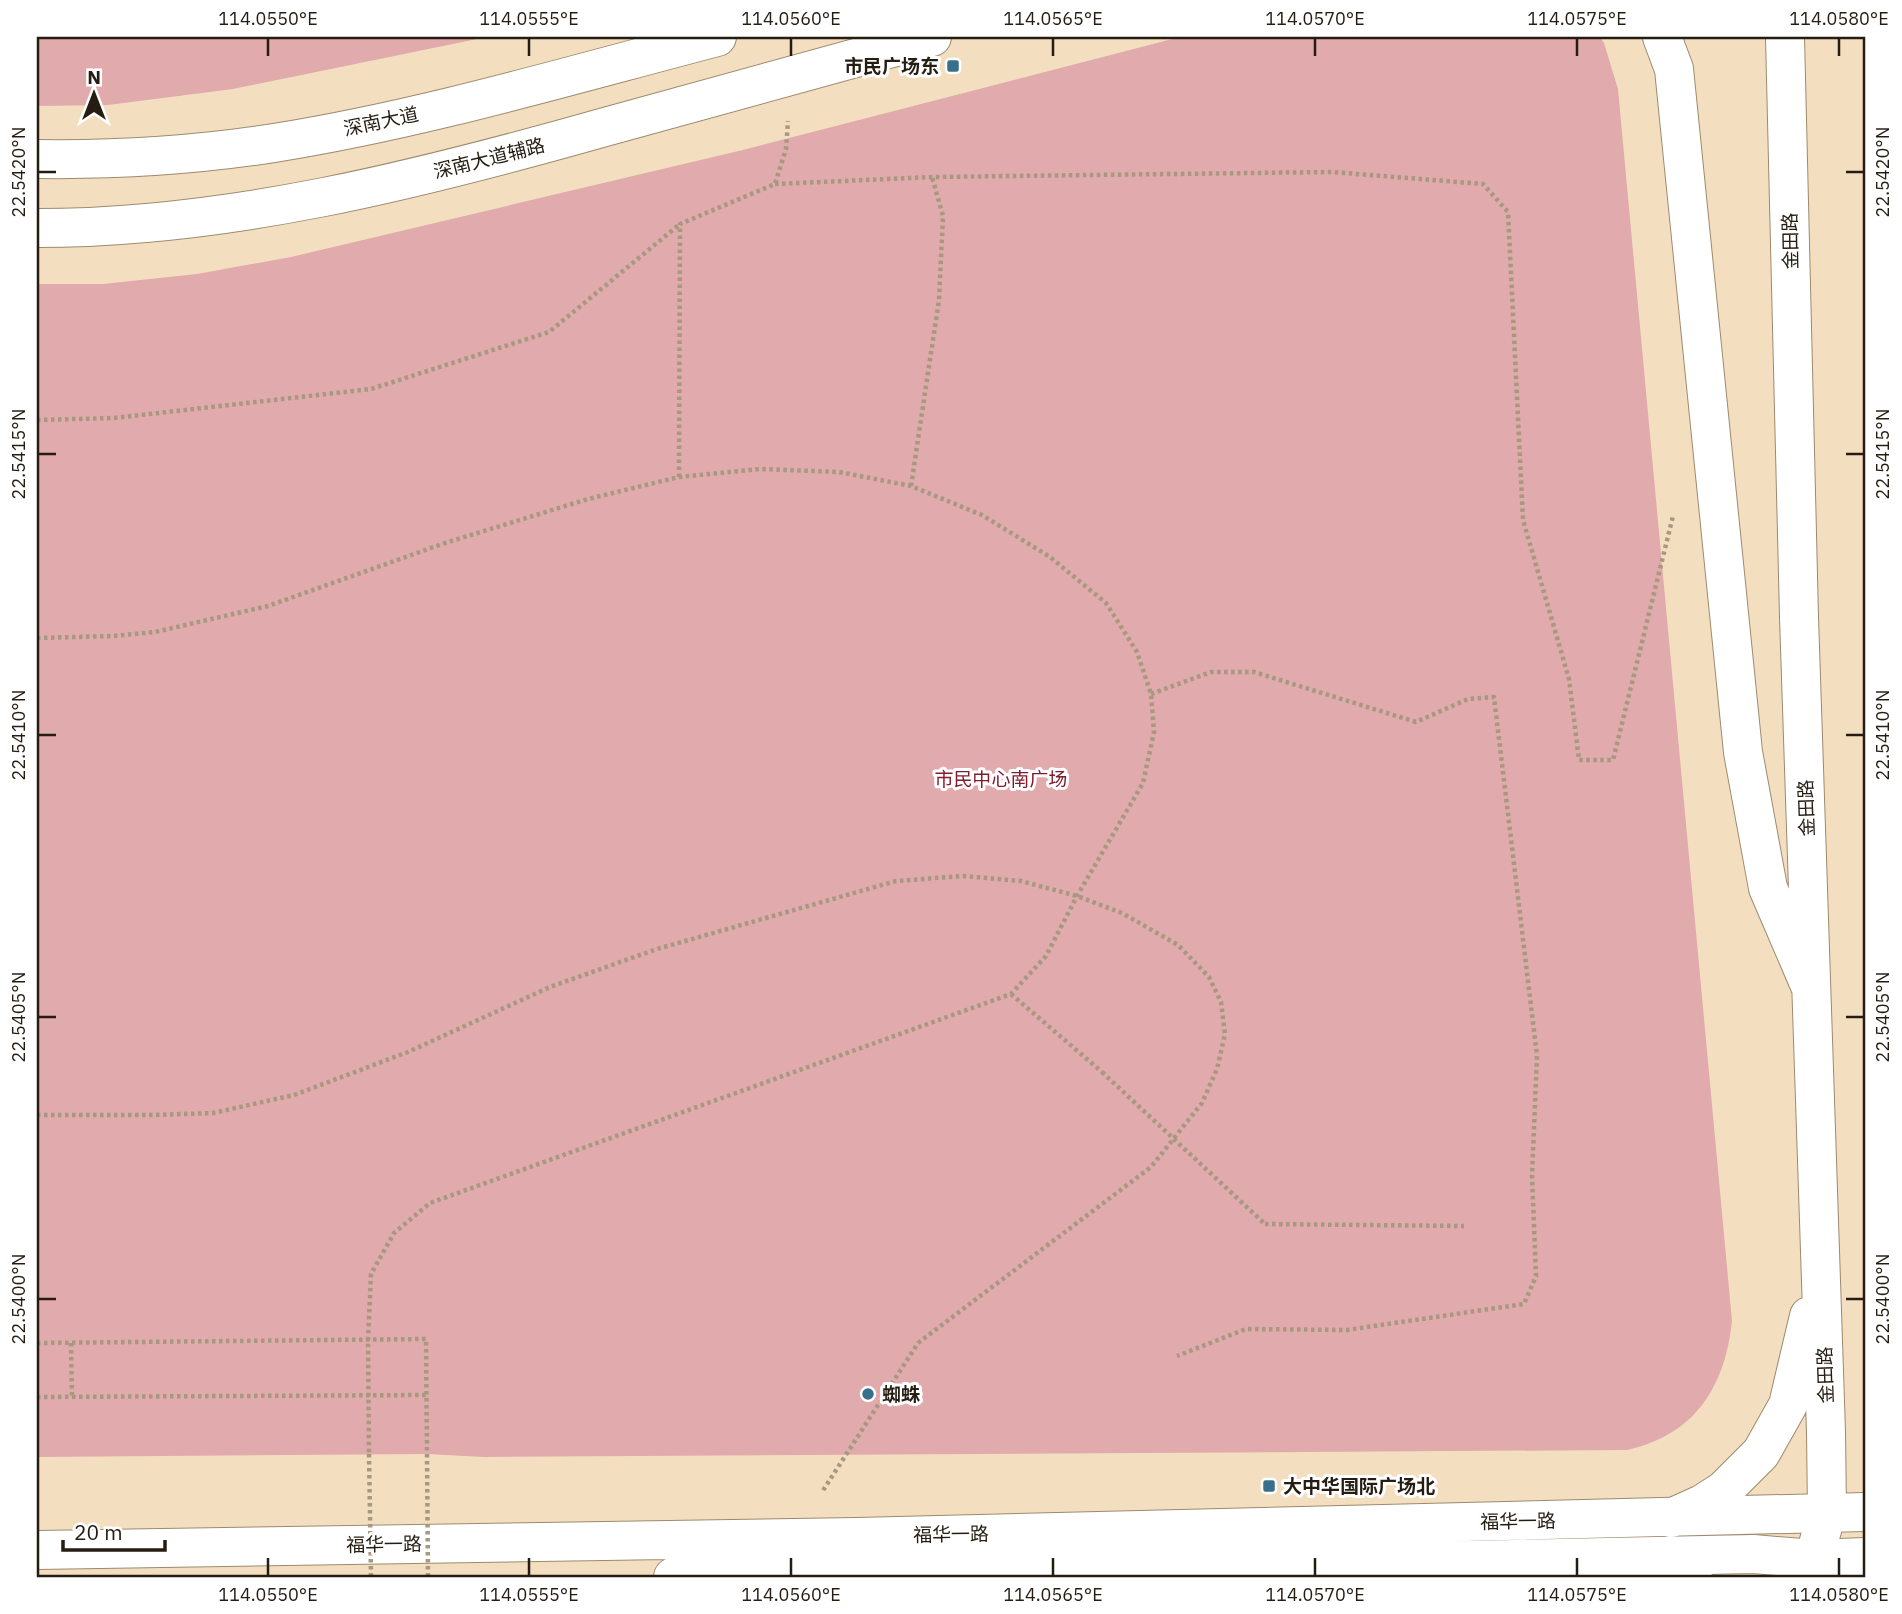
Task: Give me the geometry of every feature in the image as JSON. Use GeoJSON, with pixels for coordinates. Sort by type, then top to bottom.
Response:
{"type":"FeatureCollection","features":[{"type":"Feature","properties":{"kind":"main road"},"geometry":{"type":"LineString","coordinates":[[511,91],[587,47],[611,37]]}},
{"type":"Feature","properties":{"kind":"main road","name":"深南大道"},"geometry":{"type":"LineString","coordinates":[[37,159],[201,152],[274,143],[345,130],[511,91],[717,37]]}},
{"type":"Feature","properties":{"kind":"main road","name":"深南大道辅路"},"geometry":{"type":"LineString","coordinates":[[37,228],[138,224],[209,216],[399,181],[528,149],[932,37]]}},
{"type":"Feature","properties":{"kind":"main road"},"geometry":{"type":"LineString","coordinates":[[1662,37],[1674,69],[1743,752],[1769,888],[1811,988]]}},
{"type":"Feature","properties":{"kind":"main road","name":"金田路"},"geometry":{"type":"LineString","coordinates":[[1785,37],[1799,617],[1822,1273],[1827,1512],[1814,1568]]}},
{"type":"Feature","properties":{"kind":"main road"},"geometry":{"type":"LineString","coordinates":[[1671,1518],[1702,1504],[1724,1490],[1743,1474],[1761,1452],[1788,1405],[1822,1273]]}},
{"type":"Feature","properties":{"kind":"main road","name":"福华一路"},"geometry":{"type":"LineString","coordinates":[[37,1549],[762,1538],[1865,1512]]}},
{"type":"Feature","properties":{"kind":"main road"},"geometry":{"type":"LineString","coordinates":[[762,1538],[762,1576]]}},
{"type":"Feature","properties":{"kind":"main road","name":"福华一路"},"geometry":{"type":"LineString","coordinates":[[673,1577],[1753,1554],[1814,1568],[1865,1557]]}},
{"type":"Feature","properties":{"kind":"main road"},"geometry":{"type":"LineString","coordinates":[[1637,1557],[1693,1577]]}},
{"type":"Feature","properties":{"kind":"path"},"geometry":{"type":"LineString","coordinates":[[775,184],[786,149],[788,121]]}},
{"type":"Feature","properties":{"kind":"path"},"geometry":{"type":"LineString","coordinates":[[37,420],[114,418],[371,389],[549,332],[680,224],[775,184],[932,177],[1332,172],[1483,184],[1508,212],[1523,520],[1570,678],[1579,760],[1614,760],[1673,516]]}},
{"type":"Feature","properties":{"kind":"path"},"geometry":{"type":"LineString","coordinates":[[911,486],[939,300],[943,216],[932,177]]}},
{"type":"Feature","properties":{"kind":"path"},"geometry":{"type":"LineString","coordinates":[[679,477],[680,224]]}},
{"type":"Feature","properties":{"kind":"path"},"geometry":{"type":"LineString","coordinates":[[37,638],[155,632],[268,606],[445,543],[588,499],[679,477],[760,469],[839,472],[911,486],[982,515],[1050,557],[1106,603],[1137,652],[1151,694],[1154,732],[1143,783],[1077,896],[1046,957],[1011,994],[430,1203],[394,1233],[371,1274],[368,1340],[371,1577]]}},
{"type":"Feature","properties":{"kind":"path"},"geometry":{"type":"LineString","coordinates":[[1151,694],[1211,672],[1254,672],[1416,722],[1468,699],[1494,697],[1537,1056],[1532,1176],[1536,1276],[1524,1304],[1347,1330],[1246,1329],[1177,1356]]}},
{"type":"Feature","properties":{"kind":"path"},"geometry":{"type":"LineString","coordinates":[[37,1115],[213,1113],[294,1095],[408,1052],[550,987],[657,949],[895,881],[963,876],[1021,881],[1077,896],[1122,913],[1178,945],[1209,977],[1221,1002],[1225,1034],[1217,1069],[1202,1103],[1151,1167],[918,1343],[822,1492]]}},
{"type":"Feature","properties":{"kind":"path"},"geometry":{"type":"LineString","coordinates":[[1011,994],[1102,1072],[1265,1224],[1464,1226]]}},
{"type":"Feature","properties":{"kind":"path"},"geometry":{"type":"LineString","coordinates":[[37,1343],[426,1339],[428,1577]]}},
{"type":"Feature","properties":{"kind":"path"},"geometry":{"type":"LineString","coordinates":[[71,1343],[72,1397]]}},
{"type":"Feature","properties":{"kind":"path"},"geometry":{"type":"LineString","coordinates":[[37,1397],[426,1395]]}},
{"type":"Feature","properties":{"kind":"green space"},"geometry":{"type":"Polygon","coordinates":[[[37,37],[487,37],[233,89],[108,105],[37,106],[37,37]]]}},
{"type":"Feature","properties":{"kind":"green space","name":"市民中心南广场"},"geometry":{"type":"Polygon","coordinates":[[[1180,37],[1600,37],[1604,43],[1618,89],[1732,1321],[1722,1367],[1714,1387],[1702,1405],[1671,1433],[1651,1443],[1627,1450],[37,1457],[37,284],[103,284],[197,274],[291,257],[747,149],[1180,37]]]}},
{"type":"Feature","properties":{"kind":"place","name":"市民广场东"},"geometry":{"type":"Point","coordinates":[953,66]}},
{"type":"Feature","properties":{"kind":"place","name":"蜘蛛"},"geometry":{"type":"Point","coordinates":[868,1394]}},
{"type":"Feature","properties":{"kind":"place","name":"大中华国际广场北"},"geometry":{"type":"Point","coordinates":[1269,1486]}}]}
